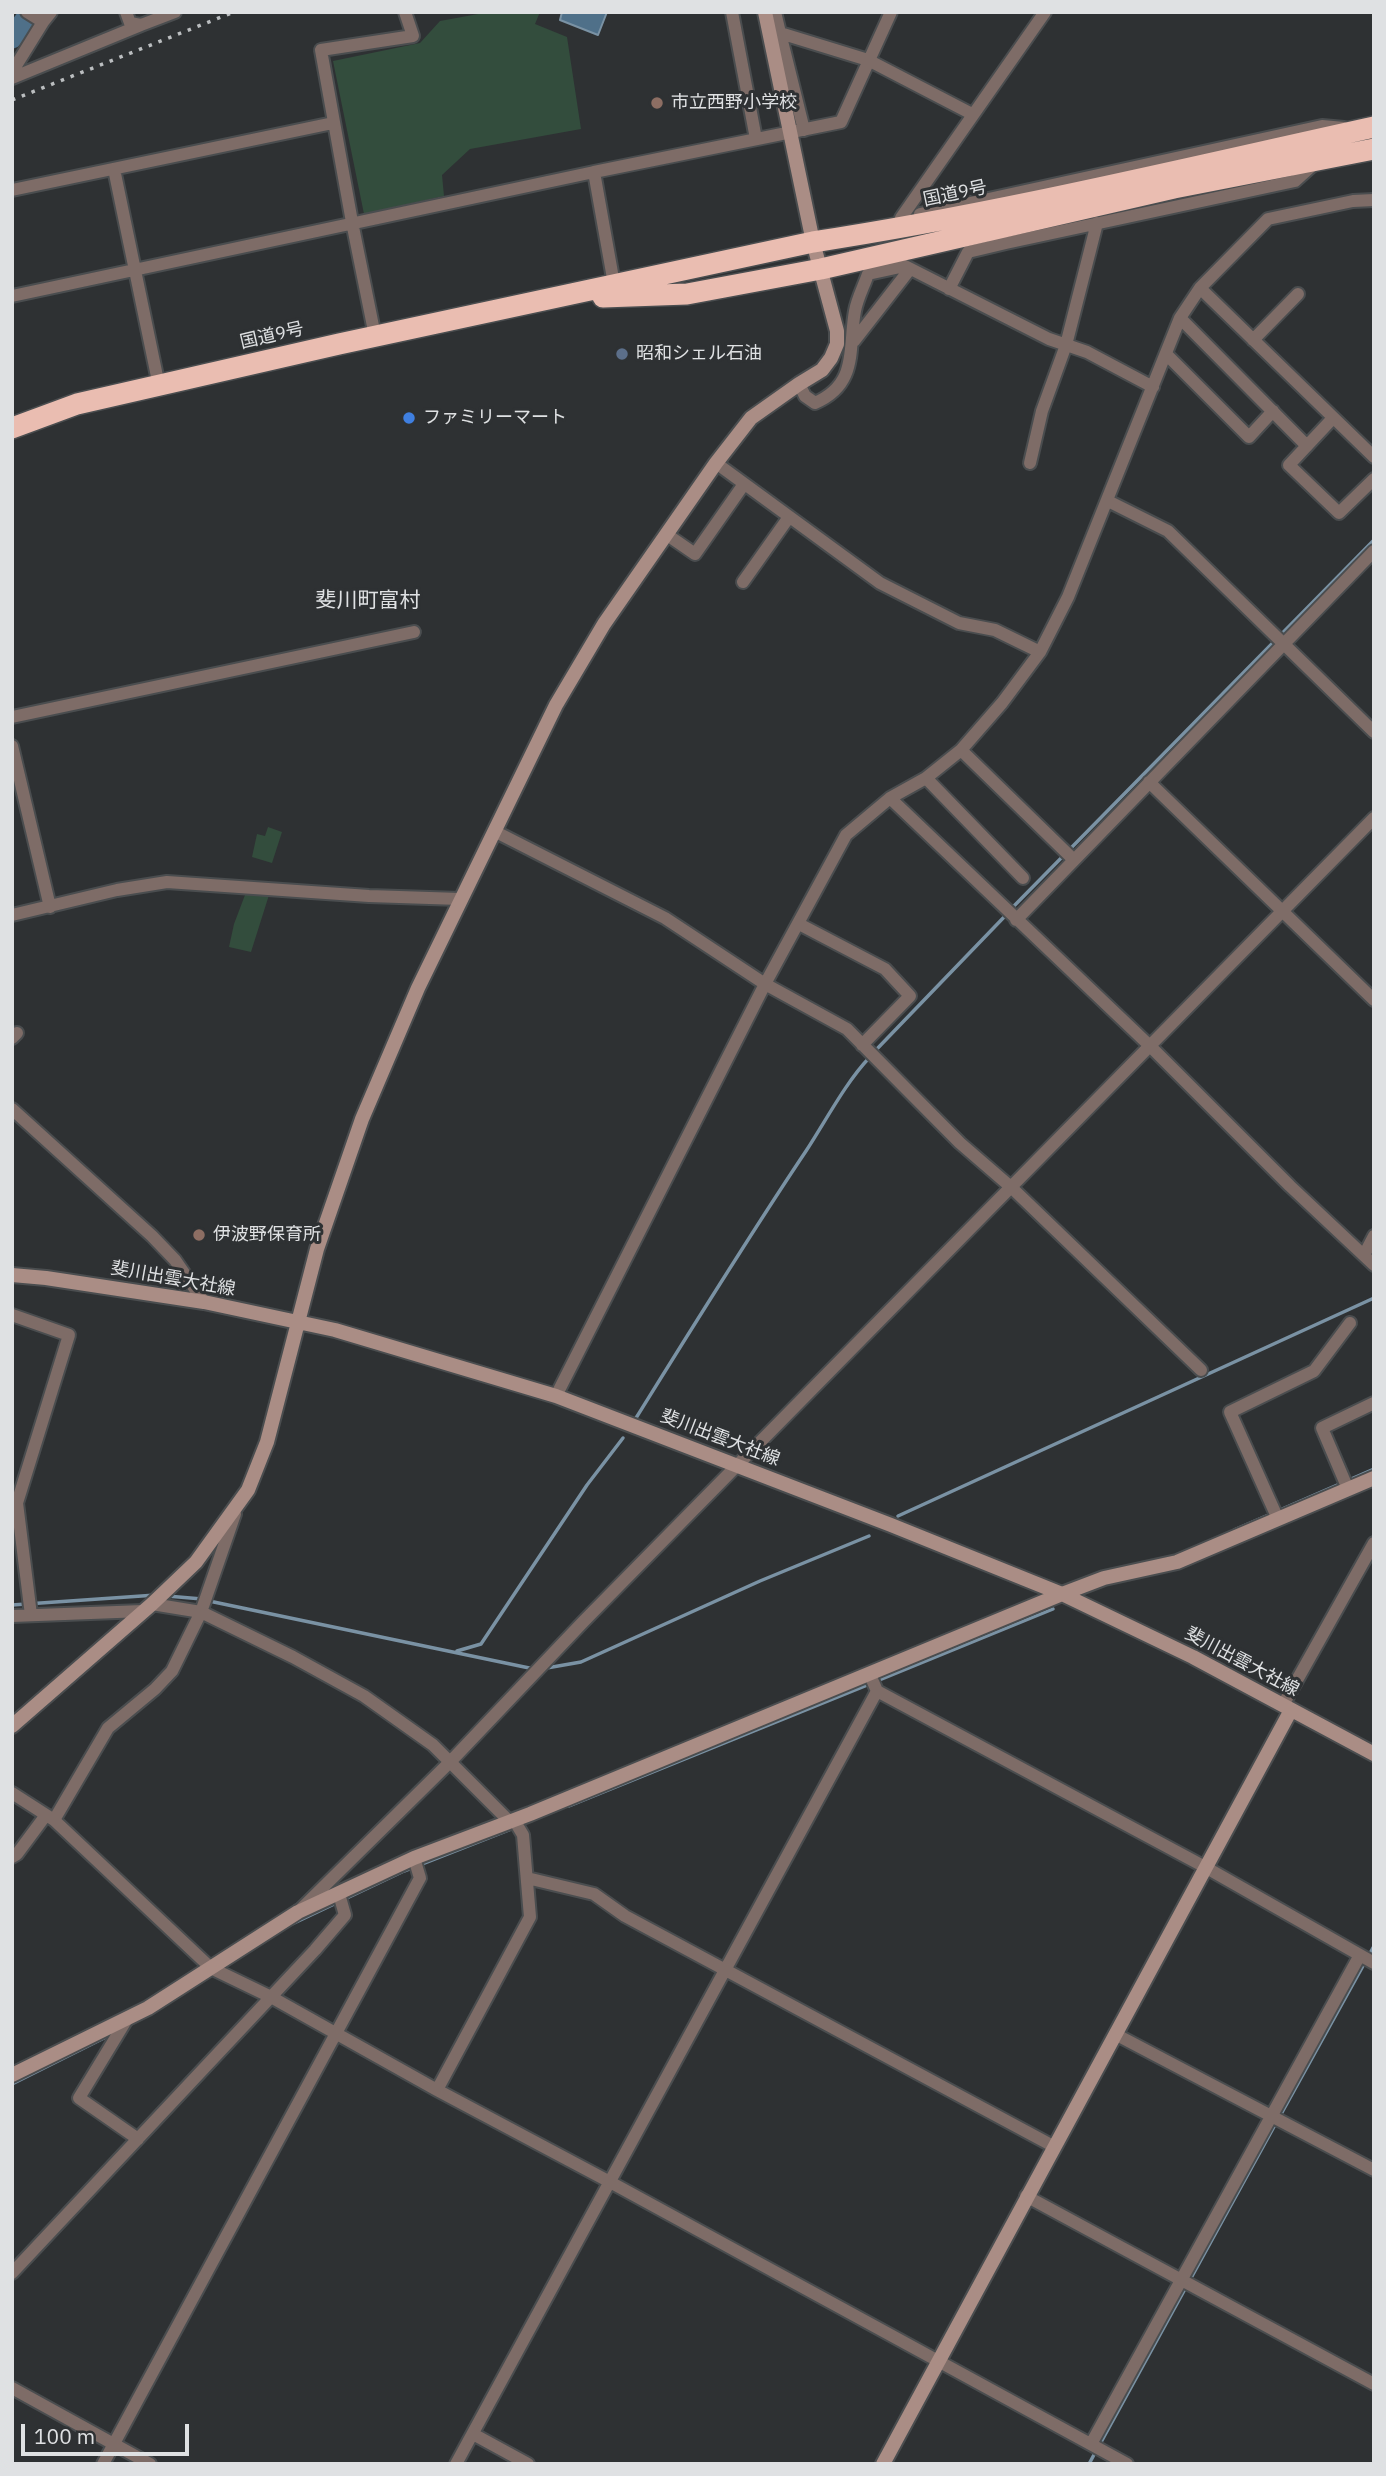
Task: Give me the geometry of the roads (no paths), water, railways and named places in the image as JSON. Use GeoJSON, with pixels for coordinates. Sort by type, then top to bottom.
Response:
{"type":"FeatureCollection","features":[{"type":"Feature","properties":{"kind":"highway","name":"国道9号"},"geometry":{"type":"LineString","coordinates":[[545,299],[687,294],[821,269],[985,231],[1368,129]]}},
{"type":"Feature","properties":{"kind":"highway","name":"国道9号"},"geometry":{"type":"LineString","coordinates":[[12,428],[77,404],[375,336],[896,224],[1318,161],[1374,149]]}},
{"type":"Feature","properties":{"kind":"street"},"geometry":{"type":"LineString","coordinates":[[27,12],[47,17],[12,72],[12,78],[175,12]]}},
{"type":"Feature","properties":{"kind":"street"},"geometry":{"type":"LineString","coordinates":[[126,12],[130,23],[141,25]]}},
{"type":"Feature","properties":{"kind":"street"},"geometry":{"type":"LineString","coordinates":[[375,336],[321,50],[413,36],[405,12]]}},
{"type":"Feature","properties":{"kind":"street"},"geometry":{"type":"LineString","coordinates":[[732,12],[756,139]]}},
{"type":"Feature","properties":{"kind":"street"},"geometry":{"type":"LineString","coordinates":[[765,12],[797,132]]}},
{"type":"Feature","properties":{"kind":"street"},"geometry":{"type":"LineString","coordinates":[[12,1726],[196,1562],[248,1490],[267,1442],[317,1249],[362,1119],[418,988],[556,705],[604,624],[716,463],[751,418],[822,370],[831,358],[837,331],[813,242],[797,132],[775,12]]}},
{"type":"Feature","properties":{"kind":"street"},"geometry":{"type":"LineString","coordinates":[[12,296],[352,222],[841,122],[891,12]]}},
{"type":"Feature","properties":{"kind":"street"},"geometry":{"type":"LineString","coordinates":[[896,224],[1045,12]]}},
{"type":"Feature","properties":{"kind":"street"},"geometry":{"type":"LineString","coordinates":[[780,33],[868,60],[972,114]]}},
{"type":"Feature","properties":{"kind":"street"},"geometry":{"type":"LineString","coordinates":[[12,190],[333,123]]}},
{"type":"Feature","properties":{"kind":"street"},"geometry":{"type":"LineString","coordinates":[[896,224],[1322,126],[1368,129]]}},
{"type":"Feature","properties":{"kind":"street"},"geometry":{"type":"LineString","coordinates":[[1154,211],[1169,182],[1192,154]]}},
{"type":"Feature","properties":{"kind":"street"},"geometry":{"type":"LineString","coordinates":[[949,289],[968,252],[1295,181],[1318,161]]}},
{"type":"Feature","properties":{"kind":"street"},"geometry":{"type":"LineString","coordinates":[[114,169],[137,269],[159,386]]}},
{"type":"Feature","properties":{"kind":"street"},"geometry":{"type":"LineString","coordinates":[[594,172],[614,284]]}},
{"type":"Feature","properties":{"kind":"street"},"geometry":{"type":"LineString","coordinates":[[556,1396],[765,985],[846,835],[890,798],[926,778],[961,750],[1002,703],[1040,652],[1068,597],[1180,318],[1200,288],[1268,219],[1353,201],[1374,200]]}},
{"type":"Feature","properties":{"kind":"street"},"geometry":{"type":"LineString","coordinates":[[1030,463],[1042,411],[1066,345],[1097,223]]}},
{"type":"Feature","properties":{"kind":"street"},"geometry":{"type":"LineString","coordinates":[[985,231],[1006,243]]}},
{"type":"Feature","properties":{"kind":"street"},"geometry":{"type":"LineString","coordinates":[[799,384],[805,396],[815,403],[827,398],[842,380],[852,359],[855,311],[868,274],[905,266],[1066,345],[1087,352],[1153,387]]}},
{"type":"Feature","properties":{"kind":"street"},"geometry":{"type":"LineString","coordinates":[[853,341],[910,269]]}},
{"type":"Feature","properties":{"kind":"street"},"geometry":{"type":"LineString","coordinates":[[1200,288],[1374,457]]}},
{"type":"Feature","properties":{"kind":"street"},"geometry":{"type":"LineString","coordinates":[[1253,340],[1298,294]]}},
{"type":"Feature","properties":{"kind":"street"},"geometry":{"type":"LineString","coordinates":[[1180,318],[1307,446]]}},
{"type":"Feature","properties":{"kind":"street"},"geometry":{"type":"LineString","coordinates":[[1166,354],[1248,437],[1273,411]]}},
{"type":"Feature","properties":{"kind":"street"},"geometry":{"type":"LineString","coordinates":[[1333,418],[1289,465],[1339,513],[1374,480]]}},
{"type":"Feature","properties":{"kind":"street"},"geometry":{"type":"LineString","coordinates":[[716,463],[880,583],[959,623],[995,630],[1040,652]]}},
{"type":"Feature","properties":{"kind":"street"},"geometry":{"type":"LineString","coordinates":[[666,534],[695,554],[744,484]]}},
{"type":"Feature","properties":{"kind":"street"},"geometry":{"type":"LineString","coordinates":[[1108,501],[1168,531],[1374,732]]}},
{"type":"Feature","properties":{"kind":"street"},"geometry":{"type":"LineString","coordinates":[[743,582],[789,517]]}},
{"type":"Feature","properties":{"kind":"street"},"geometry":{"type":"LineString","coordinates":[[1016,920],[1374,551]]}},
{"type":"Feature","properties":{"kind":"street"},"geometry":{"type":"LineString","coordinates":[[12,718],[414,632]]}},
{"type":"Feature","properties":{"kind":"street"},"geometry":{"type":"LineString","coordinates":[[12,746],[16,780],[50,907]]}},
{"type":"Feature","properties":{"kind":"street"},"geometry":{"type":"LineString","coordinates":[[961,750],[1074,860]]}},
{"type":"Feature","properties":{"kind":"street"},"geometry":{"type":"LineString","coordinates":[[926,778],[1023,878]]}},
{"type":"Feature","properties":{"kind":"street"},"geometry":{"type":"LineString","coordinates":[[1149,782],[1374,1000]]}},
{"type":"Feature","properties":{"kind":"street"},"geometry":{"type":"LineString","coordinates":[[890,798],[1369,1260]]}},
{"type":"Feature","properties":{"kind":"street"},"geometry":{"type":"LineString","coordinates":[[298,1912],[451,1761],[583,1622],[1374,818]]}},
{"type":"Feature","properties":{"kind":"street"},"geometry":{"type":"LineString","coordinates":[[494,831],[665,918],[765,985],[847,1029],[960,1143],[1012,1188],[1201,1370]]}},
{"type":"Feature","properties":{"kind":"street"},"geometry":{"type":"LineString","coordinates":[[12,915],[117,890],[167,882],[369,896],[460,899]]}},
{"type":"Feature","properties":{"kind":"street"},"geometry":{"type":"LineString","coordinates":[[799,924],[885,969],[910,996],[862,1045]]}},
{"type":"Feature","properties":{"kind":"street"},"geometry":{"type":"LineString","coordinates":[[12,1109],[152,1236],[175,1260],[204,1302]]}},
{"type":"Feature","properties":{"kind":"street"},"geometry":{"type":"LineString","coordinates":[[1369,1260],[1374,1236]]}},
{"type":"Feature","properties":{"kind":"street","name":"斐川出雲大社線"},"geometry":{"type":"LineString","coordinates":[[12,1275],[204,1302],[335,1330],[556,1396],[904,1529],[1062,1594],[1192,1657],[1374,1754]]}},
{"type":"Feature","properties":{"kind":"street"},"geometry":{"type":"LineString","coordinates":[[12,1315],[69,1335],[14,1502],[31,1615]]}},
{"type":"Feature","properties":{"kind":"street"},"geometry":{"type":"LineString","coordinates":[[1278,1519],[1230,1412],[1314,1371],[1350,1323]]}},
{"type":"Feature","properties":{"kind":"street"},"geometry":{"type":"LineString","coordinates":[[1348,1489],[1322,1428],[1374,1403]]}},
{"type":"Feature","properties":{"kind":"street"},"geometry":{"type":"LineString","coordinates":[[12,2075],[127,2019],[298,1912],[414,1858],[512,1821],[1062,1594],[1104,1578],[1177,1562],[1374,1478]]}},
{"type":"Feature","properties":{"kind":"street"},"geometry":{"type":"LineString","coordinates":[[12,1857],[50,1817],[108,1728],[155,1689],[172,1671],[201,1612],[237,1507]]}},
{"type":"Feature","properties":{"kind":"street"},"geometry":{"type":"LineString","coordinates":[[883,2464],[1205,1867],[1374,1543]]}},
{"type":"Feature","properties":{"kind":"street"},"geometry":{"type":"LineString","coordinates":[[12,1616],[147,1608],[201,1612],[293,1657],[363,1696],[433,1745],[512,1821],[523,1835],[530,1917],[437,2091]]}},
{"type":"Feature","properties":{"kind":"street"},"geometry":{"type":"LineString","coordinates":[[870,1675],[877,1691],[1205,1867],[1374,1963]]}},
{"type":"Feature","properties":{"kind":"street"},"geometry":{"type":"LineString","coordinates":[[456,2464],[877,1691]]}},
{"type":"Feature","properties":{"kind":"street"},"geometry":{"type":"LineString","coordinates":[[12,1793],[50,1817],[211,1968],[271,1997],[437,2091],[938,2360],[1091,2444],[1104,2458],[1127,2464]]}},
{"type":"Feature","properties":{"kind":"street"},"geometry":{"type":"LineString","coordinates":[[103,2464],[421,1878],[414,1858]]}},
{"type":"Feature","properties":{"kind":"street"},"geometry":{"type":"LineString","coordinates":[[527,1878],[594,1894],[625,1916],[1053,2146]]}},
{"type":"Feature","properties":{"kind":"street"},"geometry":{"type":"LineString","coordinates":[[13,2270],[271,1997],[345,1914],[339,1895]]}},
{"type":"Feature","properties":{"kind":"street"},"geometry":{"type":"LineString","coordinates":[[1091,2444],[1360,1955]]}},
{"type":"Feature","properties":{"kind":"street"},"geometry":{"type":"LineString","coordinates":[[127,2019],[79,2098],[138,2139]]}},
{"type":"Feature","properties":{"kind":"street"},"geometry":{"type":"LineString","coordinates":[[1115,2034],[1374,2170]]}},
{"type":"Feature","properties":{"kind":"street"},"geometry":{"type":"LineString","coordinates":[[1026,2196],[1374,2384]]}},
{"type":"Feature","properties":{"kind":"street"},"geometry":{"type":"LineString","coordinates":[[12,2388],[150,2464]]}},
{"type":"Feature","properties":{"kind":"street"},"geometry":{"type":"LineString","coordinates":[[473,2434],[528,2464]]}},
{"type":"Feature","properties":{"kind":"water"},"geometry":{"type":"Polygon","coordinates":[[[562,12],[607,12],[598,35],[560,20],[562,12]]]}},
{"type":"Feature","properties":{"kind":"waterway"},"geometry":{"type":"LineString","coordinates":[[12,38],[31,12]]}},
{"type":"Feature","properties":{"kind":"waterway"},"geometry":{"type":"LineString","coordinates":[[1012,908],[1374,540]]}},
{"type":"Feature","properties":{"kind":"waterway"},"geometry":{"type":"LineString","coordinates":[[874,1052],[1007,914]]}},
{"type":"Feature","properties":{"kind":"waterway"},"geometry":{"type":"LineString","coordinates":[[636,1418],[762,1217],[852,1079],[869,1058]]}},
{"type":"Feature","properties":{"kind":"waterway"},"geometry":{"type":"LineString","coordinates":[[898,1516],[1374,1298]]}},
{"type":"Feature","properties":{"kind":"waterway"},"geometry":{"type":"LineString","coordinates":[[457,1651],[481,1644],[587,1485],[623,1438]]}},
{"type":"Feature","properties":{"kind":"waterway"},"geometry":{"type":"LineString","coordinates":[[1234,1530],[1374,1469]]}},
{"type":"Feature","properties":{"kind":"waterway"},"geometry":{"type":"LineString","coordinates":[[541,1669],[581,1662],[760,1581],[869,1536]]}},
{"type":"Feature","properties":{"kind":"waterway"},"geometry":{"type":"LineString","coordinates":[[12,1605],[156,1595]]}},
{"type":"Feature","properties":{"kind":"waterway"},"geometry":{"type":"LineString","coordinates":[[167,1596],[202,1599]]}},
{"type":"Feature","properties":{"kind":"waterway"},"geometry":{"type":"LineString","coordinates":[[209,1601],[534,1669]]}},
{"type":"Feature","properties":{"kind":"waterway"},"geometry":{"type":"LineString","coordinates":[[877,1681],[1053,1609]]}},
{"type":"Feature","properties":{"kind":"waterway"},"geometry":{"type":"LineString","coordinates":[[569,1806],[870,1684]]}},
{"type":"Feature","properties":{"kind":"waterway"},"geometry":{"type":"LineString","coordinates":[[292,1924],[404,1871],[516,1827]]}},
{"type":"Feature","properties":{"kind":"waterway"},"geometry":{"type":"LineString","coordinates":[[1280,2116],[1374,1946]]}},
{"type":"Feature","properties":{"kind":"waterway"},"geometry":{"type":"LineString","coordinates":[[12,2084],[112,2034]]}},
{"type":"Feature","properties":{"kind":"waterway"},"geometry":{"type":"LineString","coordinates":[[1100,2444],[1276,2123]]}},
{"type":"Feature","properties":{"kind":"waterway"},"geometry":{"type":"LineString","coordinates":[[1089,2464],[1096,2451]]}},
{"type":"Feature","properties":{"kind":"railway"},"geometry":{"type":"LineString","coordinates":[[12,100],[234,12]]}},
{"type":"Feature","properties":{"kind":"place","name":"市立西野小学校"},"geometry":{"type":"Point","coordinates":[657,103]}},
{"type":"Feature","properties":{"kind":"place","name":"昭和シェル石油"},"geometry":{"type":"Point","coordinates":[622,354]}},
{"type":"Feature","properties":{"kind":"place","name":"ファミリーマート"},"geometry":{"type":"Point","coordinates":[409,418]}},
{"type":"Feature","properties":{"kind":"place","name":"伊波野保育所"},"geometry":{"type":"Point","coordinates":[199,1235]}},
{"type":"Feature","properties":{"kind":"district","name":"斐川町富村"},"geometry":{"type":"Point","coordinates":[368,601]}}]}
